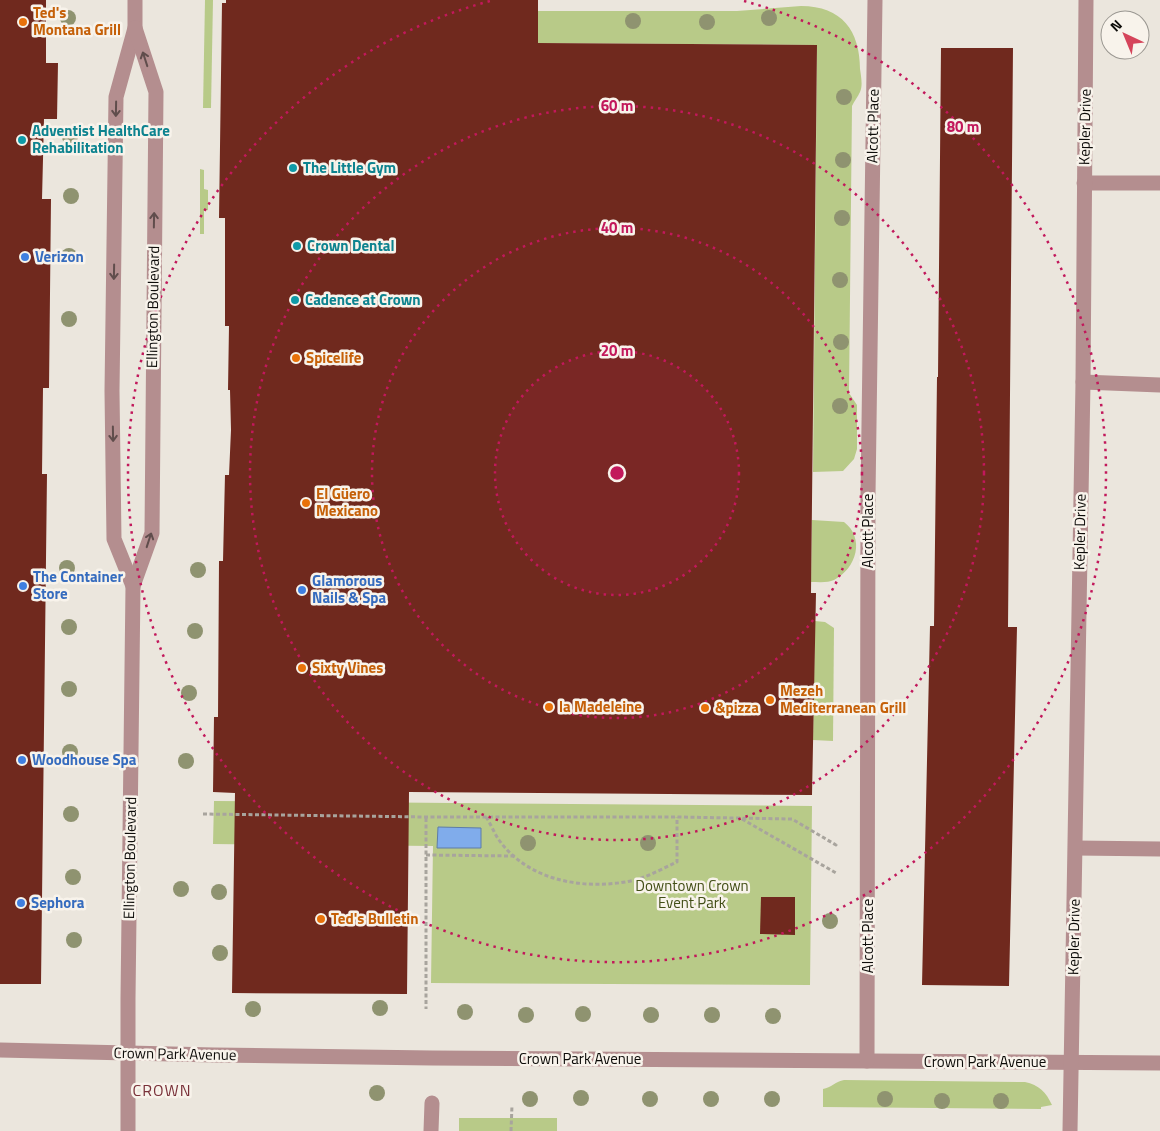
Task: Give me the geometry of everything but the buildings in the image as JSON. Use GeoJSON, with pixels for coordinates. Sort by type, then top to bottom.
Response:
{"type":"FeatureCollection","features":[{"type":"Feature","properties":{"kind":"street","name":"Ellington Boulevard"},"geometry":{"type":"LineString","coordinates":[[134,586],[114,539],[112,391],[116,97],[135,28],[135,0]]}},
{"type":"Feature","properties":{"kind":"street","name":"Alcott Place"},"geometry":{"type":"LineString","coordinates":[[867,1061],[868,495],[875,0]]}},
{"type":"Feature","properties":{"kind":"street","name":"Kepler Drive"},"geometry":{"type":"LineString","coordinates":[[1070,1131],[1083,382],[1086,0]]}},
{"type":"Feature","properties":{"kind":"street","name":"Ellington Boulevard"},"geometry":{"type":"LineString","coordinates":[[128,1131],[134,586],[152,533],[156,92],[135,28]]}},
{"type":"Feature","properties":{"kind":"street"},"geometry":{"type":"LineString","coordinates":[[1084,183],[1160,183]]}},
{"type":"Feature","properties":{"kind":"street"},"geometry":{"type":"LineString","coordinates":[[1083,382],[1160,385]]}},
{"type":"Feature","properties":{"kind":"street"},"geometry":{"type":"LineString","coordinates":[[1076,848],[1160,849]]}},
{"type":"Feature","properties":{"kind":"street","name":"Crown Park Avenue"},"geometry":{"type":"LineString","coordinates":[[0,1050],[432,1058],[1160,1064]]}},
{"type":"Feature","properties":{"kind":"street"},"geometry":{"type":"LineString","coordinates":[[432,1103],[432,1131]]}},
{"type":"Feature","properties":{"kind":"path"},"geometry":{"type":"LineString","coordinates":[[203,814],[792,819],[836,845]]}},
{"type":"Feature","properties":{"kind":"path"},"geometry":{"type":"LineString","coordinates":[[426,817],[426,1009]]}},
{"type":"Feature","properties":{"kind":"path"},"geometry":{"type":"LineString","coordinates":[[486,817],[499,840],[515,856],[540,873],[569,883],[603,884],[636,880],[677,862],[677,817]]}},
{"type":"Feature","properties":{"kind":"path"},"geometry":{"type":"LineString","coordinates":[[742,818],[836,873]]}},
{"type":"Feature","properties":{"kind":"path"},"geometry":{"type":"LineString","coordinates":[[426,855],[515,856]]}},
{"type":"Feature","properties":{"kind":"path"},"geometry":{"type":"LineString","coordinates":[[511,1131],[512,1104]]}},
{"type":"Feature","properties":{"kind":"green space"},"geometry":{"type":"Polygon","coordinates":[[[205,0],[213,0],[211,108],[203,108],[205,0]]]}},
{"type":"Feature","properties":{"kind":"green space"},"geometry":{"type":"Polygon","coordinates":[[[801,6],[828,10],[846,23],[857,43],[862,84],[861,90],[852,106],[849,393],[857,405],[857,449],[854,459],[843,471],[813,472],[817,45],[538,43],[538,11],[737,11],[801,6]]]}},
{"type":"Feature","properties":{"kind":"green space"},"geometry":{"type":"Polygon","coordinates":[[[200,169],[204,170],[204,189],[208,190],[208,210],[204,211],[204,234],[200,234],[200,169]]]}},
{"type":"Feature","properties":{"kind":"green space"},"geometry":{"type":"Polygon","coordinates":[[[812,520],[844,522],[855,536],[856,552],[853,561],[842,575],[832,581],[811,582],[812,520]]]}},
{"type":"Feature","properties":{"kind":"green space"},"geometry":{"type":"Polygon","coordinates":[[[815,621],[825,622],[834,628],[833,741],[813,740],[815,621]]]}},
{"type":"Feature","properties":{"kind":"green space","name":"Downtown Crown Event Park"},"geometry":{"type":"Polygon","coordinates":[[[214,801],[812,806],[810,985],[431,983],[433,846],[213,844],[214,801]]]}},
{"type":"Feature","properties":{"kind":"green space"},"geometry":{"type":"Polygon","coordinates":[[[844,1080],[1025,1082],[1042,1090],[1052,1105],[1041,1107],[1041,1109],[823,1107],[823,1089],[844,1080]]]}},
{"type":"Feature","properties":{"kind":"green space"},"geometry":{"type":"Polygon","coordinates":[[[459,1118],[557,1118],[557,1131],[459,1131],[459,1118]]]}},
{"type":"Feature","properties":{"kind":"water"},"geometry":{"type":"Polygon","coordinates":[[[438,827],[481,828],[481,848],[437,848],[438,827]]]}},
{"type":"Feature","properties":{"kind":"place","name":"Ted's Montana Grill"},"geometry":{"type":"Point","coordinates":[23,22]}},
{"type":"Feature","properties":{"kind":"place","name":"Adventist HealthCare Rehabilitation"},"geometry":{"type":"Point","coordinates":[22,140]}},
{"type":"Feature","properties":{"kind":"place","name":"The Little Gym"},"geometry":{"type":"Point","coordinates":[293,168]}},
{"type":"Feature","properties":{"kind":"place","name":"Crown Dental"},"geometry":{"type":"Point","coordinates":[297,246]}},
{"type":"Feature","properties":{"kind":"place","name":"Verizon"},"geometry":{"type":"Point","coordinates":[25,257]}},
{"type":"Feature","properties":{"kind":"place","name":"Cadence at Crown"},"geometry":{"type":"Point","coordinates":[295,300]}},
{"type":"Feature","properties":{"kind":"place","name":"Spicelife"},"geometry":{"type":"Point","coordinates":[296,358]}},
{"type":"Feature","properties":{"kind":"place","name":"El Güero Mexicano"},"geometry":{"type":"Point","coordinates":[306,503]}},
{"type":"Feature","properties":{"kind":"place","name":"The Container Store"},"geometry":{"type":"Point","coordinates":[23,586]}},
{"type":"Feature","properties":{"kind":"place","name":"Glamorous Nails & Spa"},"geometry":{"type":"Point","coordinates":[302,590]}},
{"type":"Feature","properties":{"kind":"place","name":"Sixty Vines"},"geometry":{"type":"Point","coordinates":[302,668]}},
{"type":"Feature","properties":{"kind":"place","name":"Mezeh Mediterranean Grill"},"geometry":{"type":"Point","coordinates":[770,700]}},
{"type":"Feature","properties":{"kind":"place","name":"la Madeleine"},"geometry":{"type":"Point","coordinates":[549,707]}},
{"type":"Feature","properties":{"kind":"place","name":"&pizza"},"geometry":{"type":"Point","coordinates":[705,708]}},
{"type":"Feature","properties":{"kind":"place","name":"Woodhouse Spa"},"geometry":{"type":"Point","coordinates":[22,760]}},
{"type":"Feature","properties":{"kind":"place","name":"Sephora"},"geometry":{"type":"Point","coordinates":[21,903]}},
{"type":"Feature","properties":{"kind":"place","name":"Ted's Bulletin"},"geometry":{"type":"Point","coordinates":[321,919]}},
{"type":"Feature","properties":{"kind":"district","name":"CROWN"},"geometry":{"type":"Point","coordinates":[162,1090]}}]}
